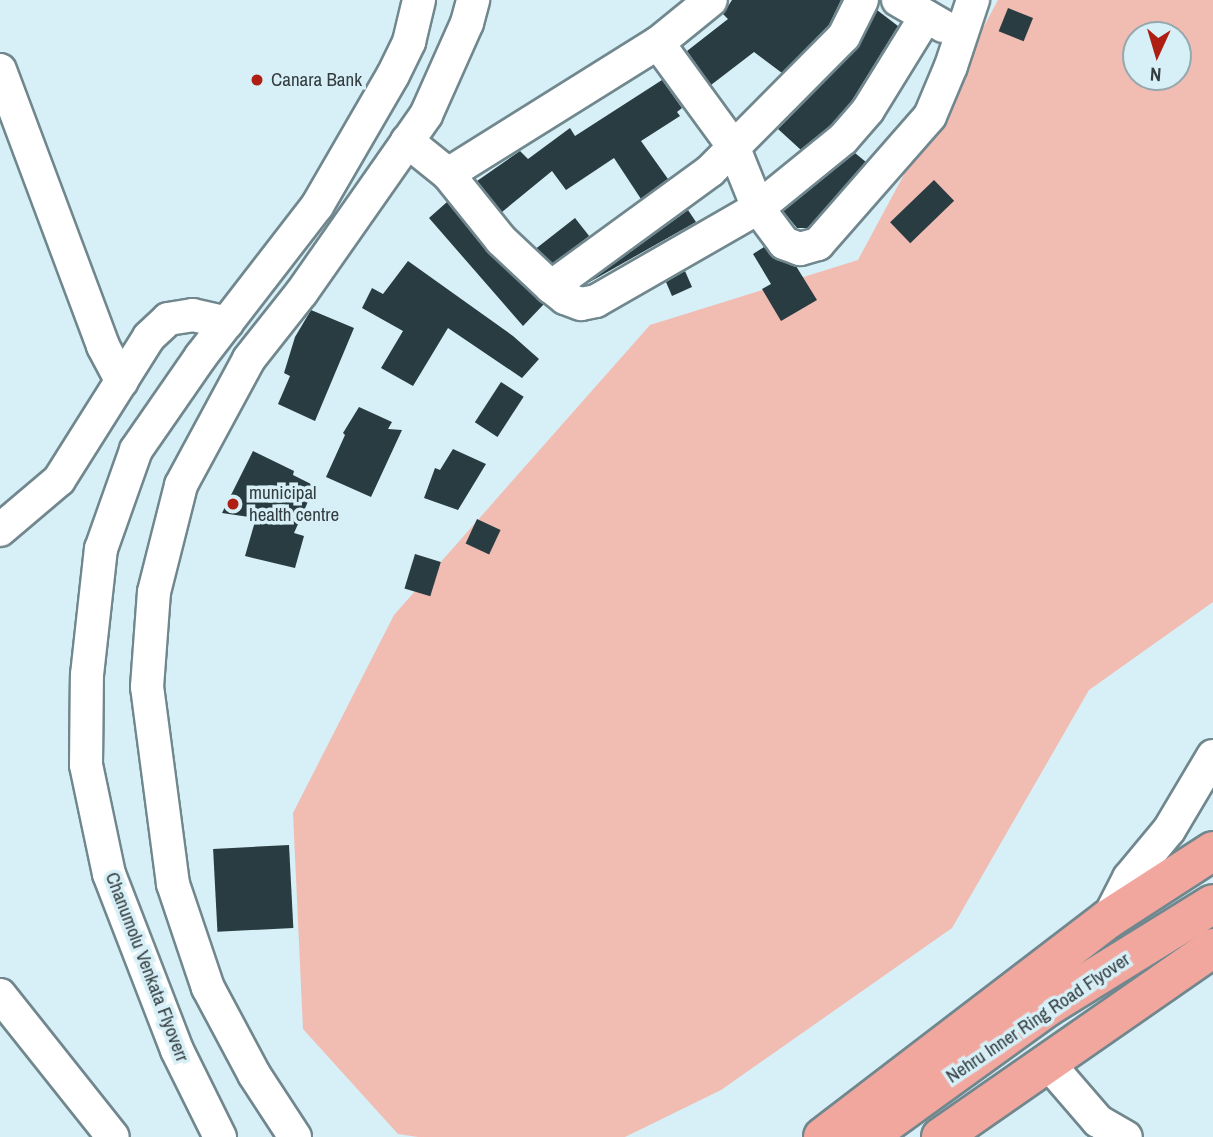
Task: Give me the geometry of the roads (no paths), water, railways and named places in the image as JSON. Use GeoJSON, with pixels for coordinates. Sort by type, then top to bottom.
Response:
{"type":"FeatureCollection","features":[{"type":"Feature","properties":{"kind":"main road"},"geometry":{"type":"LineString","coordinates":[[823,1137],[1108,919],[1213,851]]}},
{"type":"Feature","properties":{"kind":"main road","name":"Nehru Inner Ring Road Flyover"},"geometry":{"type":"LineString","coordinates":[[867,1137],[1047,1007],[1213,904]]}},
{"type":"Feature","properties":{"kind":"main road"},"geometry":{"type":"LineString","coordinates":[[941,1137],[1047,1062],[1206,961]]}},
{"type":"Feature","properties":{"kind":"street","name":"Chanumolu Venkata Flyoverr"},"geometry":{"type":"LineString","coordinates":[[220,1137],[177,1050],[109,874],[86,765],[87,675],[101,549],[136,450],[201,356],[317,206],[363,130],[408,42],[419,0]]}},
{"type":"Feature","properties":{"kind":"street"},"geometry":{"type":"LineString","coordinates":[[295,1137],[254,1074],[208,988],[173,884],[147,687],[154,592],[181,485],[248,359],[302,292],[426,115],[467,23],[474,0]]}},
{"type":"Feature","properties":{"kind":"street"},"geometry":{"type":"LineString","coordinates":[[448,174],[658,43],[710,0]]}},
{"type":"Feature","properties":{"kind":"street"},"geometry":{"type":"LineString","coordinates":[[551,288],[710,172],[845,36],[862,0]]}},
{"type":"Feature","properties":{"kind":"street"},"geometry":{"type":"LineString","coordinates":[[658,43],[733,146],[758,208],[784,243],[800,249],[818,244],[930,116],[974,0]]}},
{"type":"Feature","properties":{"kind":"street"},"geometry":{"type":"LineString","coordinates":[[407,141],[448,174],[501,240],[551,288],[581,303],[596,301],[758,208],[843,139],[867,110],[907,4],[962,37]]}},
{"type":"Feature","properties":{"kind":"street"},"geometry":{"type":"LineString","coordinates":[[0,69],[103,346],[122,381]]}},
{"type":"Feature","properties":{"kind":"street"},"geometry":{"type":"LineString","coordinates":[[0,530],[59,480],[149,337],[169,319],[193,315],[227,323]]}},
{"type":"Feature","properties":{"kind":"street"},"geometry":{"type":"LineString","coordinates":[[1108,919],[1129,878],[1168,830],[1213,756]]}},
{"type":"Feature","properties":{"kind":"street"},"geometry":{"type":"LineString","coordinates":[[0,995],[113,1137]]}},
{"type":"Feature","properties":{"kind":"street"},"geometry":{"type":"LineString","coordinates":[[1047,1062],[1098,1121],[1126,1137]]}},
{"type":"Feature","properties":{"kind":"place","name":"Canara Bank"},"geometry":{"type":"Point","coordinates":[257,80]}},
{"type":"Feature","properties":{"kind":"place","name":"municipal health centre"},"geometry":{"type":"Point","coordinates":[233,504]}}]}
